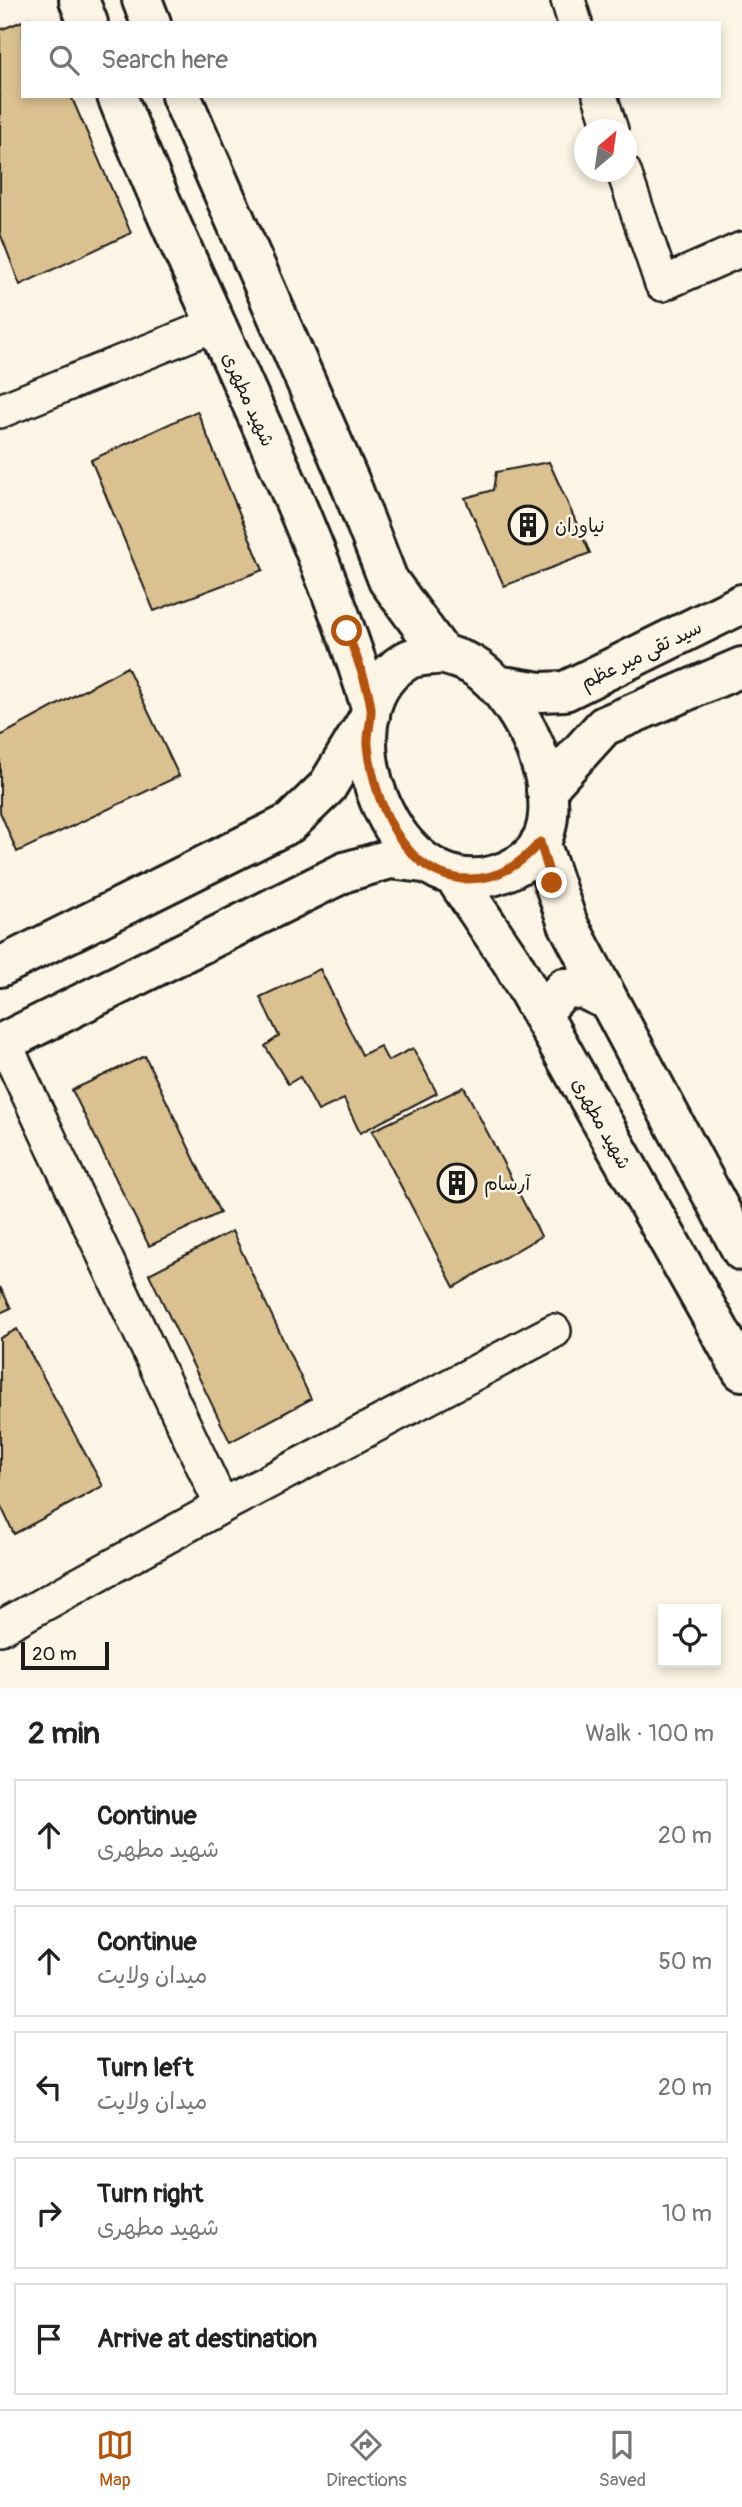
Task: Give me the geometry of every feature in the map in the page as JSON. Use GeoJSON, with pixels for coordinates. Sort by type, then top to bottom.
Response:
{"type":"FeatureCollection","features":[{"type":"Feature","properties":{"kind":"main road"},"geometry":{"type":"LineString","coordinates":[[79,0],[87,21]]}},
{"type":"Feature","properties":{"kind":"main road"},"geometry":{"type":"LineString","coordinates":[[142,0],[150,21]]}},
{"type":"Feature","properties":{"kind":"main road","name":"شهید مطهری"},"geometry":{"type":"LineString","coordinates":[[118,98],[316,555],[347,631],[370,712]]}},
{"type":"Feature","properties":{"kind":"main road"},"geometry":{"type":"LineString","coordinates":[[182,98],[388,580],[442,654]]}},
{"type":"Feature","properties":{"kind":"main road"},"geometry":{"type":"LineString","coordinates":[[316,555],[339,561],[354,558],[372,539]]}},
{"type":"Feature","properties":{"kind":"main road","name":"سید تقی میر عظم"},"geometry":{"type":"LineString","coordinates":[[496,685],[541,692],[565,691],[742,604]]}},
{"type":"Feature","properties":{"kind":"main road"},"geometry":{"type":"LineString","coordinates":[[0,967],[289,823],[327,787],[370,712],[383,681],[407,659],[442,654],[473,665],[496,685],[517,710],[541,759],[548,811],[540,842],[522,863],[501,874],[478,879],[390,859],[345,872],[2,1043]]}},
{"type":"Feature","properties":{"kind":"main road"},"geometry":{"type":"LineString","coordinates":[[545,790],[604,726],[742,667]]}},
{"type":"Feature","properties":{"kind":"main road"},"geometry":{"type":"LineString","coordinates":[[370,712],[368,743],[375,789],[394,833],[440,871]]}},
{"type":"Feature","properties":{"kind":"main road"},"geometry":{"type":"LineString","coordinates":[[540,842],[568,924],[742,1251]]}},
{"type":"Feature","properties":{"kind":"main road","name":"شهید مطهری"},"geometry":{"type":"LineString","coordinates":[[440,871],[512,962],[742,1371]]}},
{"type":"Feature","properties":{"kind":"main road"},"geometry":{"type":"LineString","coordinates":[[541,1014],[564,988],[583,989],[609,1000]]}},
{"type":"Feature","properties":{"kind":"street"},"geometry":{"type":"LineString","coordinates":[[568,0],[574,21]]}},
{"type":"Feature","properties":{"kind":"street"},"geometry":{"type":"LineString","coordinates":[[601,98],[607,119]]}},
{"type":"Feature","properties":{"kind":"street"},"geometry":{"type":"LineString","coordinates":[[627,182],[662,284],[742,249]]}},
{"type":"Feature","properties":{"kind":"street"},"geometry":{"type":"LineString","coordinates":[[0,411],[216,324]]}},
{"type":"Feature","properties":{"kind":"street"},"geometry":{"type":"LineString","coordinates":[[2,1043],[222,1506]]}},
{"type":"Feature","properties":{"kind":"street"},"geometry":{"type":"LineString","coordinates":[[0,1628],[222,1506],[554,1331]]}},
{"type":"Feature","properties":{"kind":"building"},"geometry":{"type":"Polygon","coordinates":[[[21,22],[21,98],[72,98],[131,233],[20,285],[0,233],[0,30],[21,22]]]}},
{"type":"Feature","properties":{"kind":"building"},"geometry":{"type":"Polygon","coordinates":[[[197,411],[263,570],[154,611],[91,460],[197,411]]]}},
{"type":"Feature","properties":{"kind":"building","name":"نیاوران"},"geometry":{"type":"Polygon","coordinates":[[[549,462],[590,553],[504,586],[465,498],[493,490],[496,472],[549,462]]]}},
{"type":"Feature","properties":{"kind":"building"},"geometry":{"type":"Polygon","coordinates":[[[127,667],[179,776],[17,852],[0,812],[0,736],[127,667]]]}},
{"type":"Feature","properties":{"kind":"building"},"geometry":{"type":"Polygon","coordinates":[[[320,969],[362,1055],[380,1046],[388,1061],[413,1048],[437,1093],[360,1133],[344,1099],[318,1111],[300,1077],[288,1084],[265,1046],[279,1036],[260,997],[320,969]]]}},
{"type":"Feature","properties":{"kind":"building"},"geometry":{"type":"Polygon","coordinates":[[[145,1056],[220,1213],[149,1246],[72,1090],[145,1056]]]}},
{"type":"Feature","properties":{"kind":"building","name":"آرسام"},"geometry":{"type":"Polygon","coordinates":[[[464,1087],[541,1236],[454,1287],[372,1131],[464,1087]]]}},
{"type":"Feature","properties":{"kind":"building"},"geometry":{"type":"Polygon","coordinates":[[[232,1231],[311,1399],[230,1442],[149,1274],[232,1231]]]}},
{"type":"Feature","properties":{"kind":"building"},"geometry":{"type":"Polygon","coordinates":[[[0,1287],[11,1308],[0,1313],[0,1287]]]}},
{"type":"Feature","properties":{"kind":"building"},"geometry":{"type":"Polygon","coordinates":[[[17,1329],[103,1486],[14,1534],[0,1504],[0,1338],[17,1329]]]}},
{"type":"Feature","properties":{"kind":"place","name":"نیاوران"},"geometry":{"type":"Point","coordinates":[528,525]}},
{"type":"Feature","properties":{"kind":"place","name":"آرسام"},"geometry":{"type":"Point","coordinates":[457,1183]}},
{"type":"Feature","properties":{"kind":"route"},"geometry":{"type":"LineString","coordinates":[[347,631],[371,707],[368,743],[375,789],[394,833],[423,863],[456,879],[478,879],[501,874],[522,863],[540,842],[552,883]]}}]}
